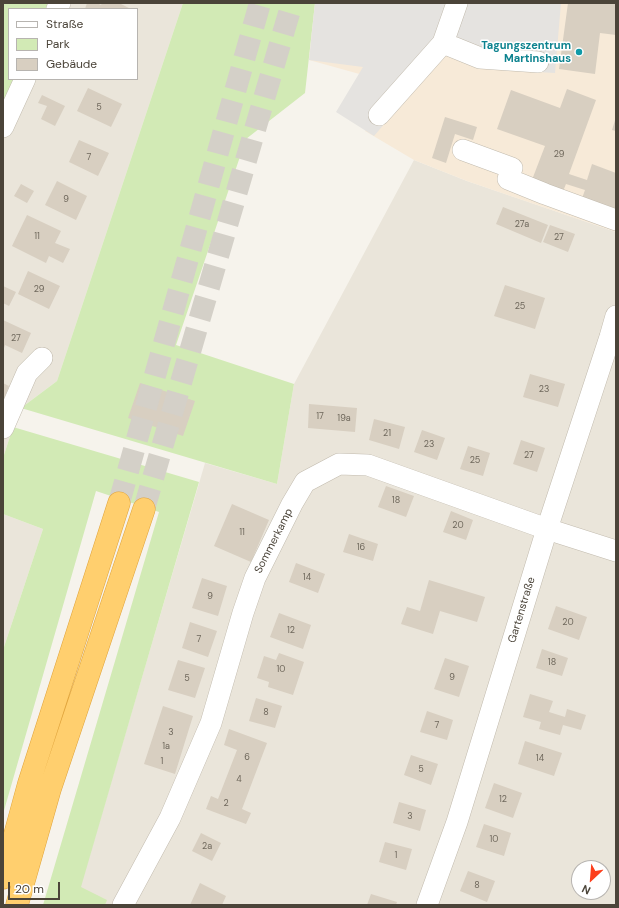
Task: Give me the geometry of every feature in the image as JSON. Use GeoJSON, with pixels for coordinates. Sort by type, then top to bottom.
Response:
{"type":"FeatureCollection","features":[{"type":"Feature","properties":{"kind":"highway"},"geometry":{"type":"LineString","coordinates":[[3,878],[30,782],[118,503]]}},
{"type":"Feature","properties":{"kind":"highway"},"geometry":{"type":"LineString","coordinates":[[17,905],[50,789],[144,509]]}},
{"type":"Feature","properties":{"kind":"street"},"geometry":{"type":"LineString","coordinates":[[379,115],[442,43],[457,3]]}},
{"type":"Feature","properties":{"kind":"street"},"geometry":{"type":"LineString","coordinates":[[442,43],[480,58],[538,62]]}},
{"type":"Feature","properties":{"kind":"street"},"geometry":{"type":"LineString","coordinates":[[3,127],[25,80]]}},
{"type":"Feature","properties":{"kind":"street"},"geometry":{"type":"LineString","coordinates":[[463,150],[512,168],[508,179],[616,220]]}},
{"type":"Feature","properties":{"kind":"street","name":"Gartenstraße"},"geometry":{"type":"LineString","coordinates":[[427,905],[457,822],[546,529],[608,345],[616,316]]}},
{"type":"Feature","properties":{"kind":"street"},"geometry":{"type":"LineString","coordinates":[[3,428],[27,373],[42,358]]}},
{"type":"Feature","properties":{"kind":"street","name":"Sommerkamp"},"geometry":{"type":"LineString","coordinates":[[123,905],[170,818],[212,723],[243,613],[255,578],[292,504],[305,482],[339,464],[368,466],[546,529],[616,551]]}},
{"type":"Feature","properties":{"kind":"shaded area"},"geometry":{"type":"Polygon","coordinates":[[[49,3],[183,3],[57,381],[21,408],[3,458],[3,102],[14,80],[138,80],[138,8],[46,8],[49,3]]]}},
{"type":"Feature","properties":{"kind":"shaded area","name":"Tagungszentrum Martinshaus"},"geometry":{"type":"Polygon","coordinates":[[[315,3],[616,3],[616,232],[467,181],[414,160],[365,131],[397,94],[363,75],[309,60],[315,3]]]}},
{"type":"Feature","properties":{"kind":"shaded area"},"geometry":{"type":"Polygon","coordinates":[[[315,3],[561,3],[555,73],[485,69],[445,52],[374,136],[336,112],[363,67],[309,60],[315,3]]]}},
{"type":"Feature","properties":{"kind":"shaded area"},"geometry":{"type":"Polygon","coordinates":[[[414,160],[467,181],[616,232],[616,905],[105,905],[106,900],[80,888],[205,463],[277,484],[294,384],[414,160]]]}},
{"type":"Feature","properties":{"kind":"shaded area"},"geometry":{"type":"Polygon","coordinates":[[[3,514],[43,529],[3,650],[3,514]]]}},
{"type":"Feature","properties":{"kind":"green space"},"geometry":{"type":"Polygon","coordinates":[[[3,3],[49,3],[46,8],[8,8],[8,80],[14,80],[3,102],[3,3]]]}},
{"type":"Feature","properties":{"kind":"green space"},"geometry":{"type":"Polygon","coordinates":[[[183,3],[315,3],[305,93],[246,139],[176,345],[294,384],[277,484],[21,408],[57,381],[183,3]]]}},
{"type":"Feature","properties":{"kind":"green space"},"geometry":{"type":"Polygon","coordinates":[[[13,427],[199,482],[81,887],[107,900],[105,905],[43,905],[159,512],[96,491],[3,814],[3,650],[43,529],[3,514],[3,458],[13,427]]]}},
{"type":"Feature","properties":{"kind":"building"},"geometry":{"type":"Polygon","coordinates":[[[87,3],[97,3],[101,5],[102,3],[119,3],[129,8],[85,8],[87,3]]]}},
{"type":"Feature","properties":{"kind":"building","name":"Tagungszentrum Martinshaus"},"geometry":{"type":"Polygon","coordinates":[[[568,3],[616,3],[616,35],[600,33],[595,74],[559,69],[568,3]]]}},
{"type":"Feature","properties":{"kind":"building"},"geometry":{"type":"Polygon","coordinates":[[[88,88],[122,104],[111,127],[77,111],[88,88]]]}},
{"type":"Feature","properties":{"kind":"building"},"geometry":{"type":"Polygon","coordinates":[[[567,89],[596,100],[569,174],[587,180],[592,164],[616,173],[616,212],[580,204],[585,190],[566,184],[561,196],[530,185],[545,146],[497,129],[511,90],[560,108],[567,89]]]}},
{"type":"Feature","properties":{"kind":"building"},"geometry":{"type":"Polygon","coordinates":[[[42,95],[65,106],[55,126],[41,119],[47,106],[38,103],[42,95]]]}},
{"type":"Feature","properties":{"kind":"building"},"geometry":{"type":"Polygon","coordinates":[[[445,117],[477,127],[473,140],[455,134],[446,163],[432,158],[445,117]]]}},
{"type":"Feature","properties":{"kind":"building"},"geometry":{"type":"Polygon","coordinates":[[[616,117],[616,131],[612,130],[616,117]]]}},
{"type":"Feature","properties":{"kind":"building"},"geometry":{"type":"Polygon","coordinates":[[[79,140],[109,153],[98,176],[69,162],[79,140]]]}},
{"type":"Feature","properties":{"kind":"building"},"geometry":{"type":"Polygon","coordinates":[[[57,181],[87,196],[76,220],[45,205],[57,181]]]}},
{"type":"Feature","properties":{"kind":"building"},"geometry":{"type":"Polygon","coordinates":[[[21,184],[34,191],[27,203],[14,196],[21,184]]]}},
{"type":"Feature","properties":{"kind":"building"},"geometry":{"type":"Polygon","coordinates":[[[503,207],[548,225],[541,243],[496,224],[503,207]]]}},
{"type":"Feature","properties":{"kind":"building"},"geometry":{"type":"Polygon","coordinates":[[[27,215],[61,231],[55,243],[70,249],[63,263],[49,256],[46,263],[12,246],[27,215]]]}},
{"type":"Feature","properties":{"kind":"building"},"geometry":{"type":"Polygon","coordinates":[[[550,225],[575,234],[568,252],[543,242],[550,225]]]}},
{"type":"Feature","properties":{"kind":"building"},"geometry":{"type":"Polygon","coordinates":[[[28,271],[60,286],[49,309],[18,294],[28,271]]]}},
{"type":"Feature","properties":{"kind":"building"},"geometry":{"type":"Polygon","coordinates":[[[505,285],[545,298],[535,329],[494,316],[505,285]]]}},
{"type":"Feature","properties":{"kind":"building"},"geometry":{"type":"Polygon","coordinates":[[[3,286],[16,292],[9,306],[3,303],[3,286]]]}},
{"type":"Feature","properties":{"kind":"building"},"geometry":{"type":"Polygon","coordinates":[[[3,320],[31,333],[22,353],[5,345],[3,351],[3,320]]]}},
{"type":"Feature","properties":{"kind":"building"},"geometry":{"type":"Polygon","coordinates":[[[530,374],[565,384],[558,407],[523,397],[530,374]]]}},
{"type":"Feature","properties":{"kind":"building"},"geometry":{"type":"Polygon","coordinates":[[[3,383],[9,386],[3,401],[3,383]]]}},
{"type":"Feature","properties":{"kind":"building"},"geometry":{"type":"Polygon","coordinates":[[[140,383],[195,401],[183,436],[128,418],[140,383]]]}},
{"type":"Feature","properties":{"kind":"building"},"geometry":{"type":"Polygon","coordinates":[[[309,404],[357,408],[355,432],[308,428],[309,404]]]}},
{"type":"Feature","properties":{"kind":"building"},"geometry":{"type":"Polygon","coordinates":[[[374,419],[405,427],[399,449],[369,440],[374,419]]]}},
{"type":"Feature","properties":{"kind":"building"},"geometry":{"type":"Polygon","coordinates":[[[422,430],[445,438],[437,460],[414,452],[422,430]]]}},
{"type":"Feature","properties":{"kind":"building"},"geometry":{"type":"Polygon","coordinates":[[[521,440],[545,448],[537,472],[513,464],[521,440]]]}},
{"type":"Feature","properties":{"kind":"building"},"geometry":{"type":"Polygon","coordinates":[[[468,446],[490,453],[483,476],[460,469],[468,446]]]}},
{"type":"Feature","properties":{"kind":"building"},"geometry":{"type":"Polygon","coordinates":[[[386,486],[414,496],[406,517],[378,507],[386,486]]]}},
{"type":"Feature","properties":{"kind":"building"},"geometry":{"type":"Polygon","coordinates":[[[232,504],[269,520],[251,562],[214,546],[232,504]]]}},
{"type":"Feature","properties":{"kind":"building"},"geometry":{"type":"Polygon","coordinates":[[[451,511],[473,520],[466,540],[443,532],[451,511]]]}},
{"type":"Feature","properties":{"kind":"building"},"geometry":{"type":"Polygon","coordinates":[[[349,534],[378,544],[373,561],[343,552],[349,534]]]}},
{"type":"Feature","properties":{"kind":"building"},"geometry":{"type":"Polygon","coordinates":[[[296,563],[325,574],[318,593],[289,582],[296,563]]]}},
{"type":"Feature","properties":{"kind":"building"},"geometry":{"type":"Polygon","coordinates":[[[202,578],[227,586],[218,616],[192,608],[202,578]]]}},
{"type":"Feature","properties":{"kind":"building"},"geometry":{"type":"Polygon","coordinates":[[[429,580],[485,597],[477,622],[440,611],[433,634],[401,624],[407,607],[420,611],[429,580]]]}},
{"type":"Feature","properties":{"kind":"building"},"geometry":{"type":"Polygon","coordinates":[[[556,606],[587,617],[579,640],[548,629],[556,606]]]}},
{"type":"Feature","properties":{"kind":"building"},"geometry":{"type":"Polygon","coordinates":[[[279,613],[311,625],[303,649],[270,637],[279,613]]]}},
{"type":"Feature","properties":{"kind":"building"},"geometry":{"type":"Polygon","coordinates":[[[190,622],[217,631],[208,657],[182,648],[190,622]]]}},
{"type":"Feature","properties":{"kind":"building"},"geometry":{"type":"Polygon","coordinates":[[[542,649],[568,658],[562,676],[536,668],[542,649]]]}},
{"type":"Feature","properties":{"kind":"building"},"geometry":{"type":"Polygon","coordinates":[[[279,653],[304,662],[293,695],[268,687],[269,682],[257,678],[264,656],[276,660],[279,653]]]}},
{"type":"Feature","properties":{"kind":"building"},"geometry":{"type":"Polygon","coordinates":[[[445,658],[469,666],[459,697],[434,689],[445,658]]]}},
{"type":"Feature","properties":{"kind":"building"},"geometry":{"type":"Polygon","coordinates":[[[178,660],[205,668],[195,698],[168,690],[178,660]]]}},
{"type":"Feature","properties":{"kind":"building"},"geometry":{"type":"Polygon","coordinates":[[[530,694],[553,701],[549,712],[565,717],[567,709],[586,715],[581,730],[563,725],[560,735],[539,729],[541,722],[523,717],[530,694]]]}},
{"type":"Feature","properties":{"kind":"building"},"geometry":{"type":"Polygon","coordinates":[[[256,698],[282,706],[275,728],[249,721],[256,698]]]}},
{"type":"Feature","properties":{"kind":"building"},"geometry":{"type":"Polygon","coordinates":[[[163,706],[193,716],[175,774],[144,764],[163,706]]]}},
{"type":"Feature","properties":{"kind":"building"},"geometry":{"type":"Polygon","coordinates":[[[427,711],[453,720],[447,740],[420,732],[427,711]]]}},
{"type":"Feature","properties":{"kind":"building"},"geometry":{"type":"Polygon","coordinates":[[[229,729],[267,743],[242,809],[251,813],[246,824],[206,809],[211,796],[218,799],[237,750],[224,745],[229,729]]]}},
{"type":"Feature","properties":{"kind":"building"},"geometry":{"type":"Polygon","coordinates":[[[525,741],[562,753],[554,776],[518,764],[525,741]]]}},
{"type":"Feature","properties":{"kind":"building"},"geometry":{"type":"Polygon","coordinates":[[[411,755],[438,764],[431,785],[404,775],[411,755]]]}},
{"type":"Feature","properties":{"kind":"building"},"geometry":{"type":"Polygon","coordinates":[[[494,783],[522,793],[513,818],[485,808],[494,783]]]}},
{"type":"Feature","properties":{"kind":"building"},"geometry":{"type":"Polygon","coordinates":[[[399,802],[426,810],[420,831],[393,823],[399,802]]]}},
{"type":"Feature","properties":{"kind":"building"},"geometry":{"type":"Polygon","coordinates":[[[484,824],[511,833],[504,856],[476,847],[484,824]]]}},
{"type":"Feature","properties":{"kind":"building"},"geometry":{"type":"Polygon","coordinates":[[[201,833],[221,843],[212,861],[192,851],[201,833]]]}},
{"type":"Feature","properties":{"kind":"building"},"geometry":{"type":"Polygon","coordinates":[[[385,842],[412,849],[406,870],[379,862],[385,842]]]}},
{"type":"Feature","properties":{"kind":"building"},"geometry":{"type":"Polygon","coordinates":[[[468,871],[495,881],[487,902],[460,891],[468,871]]]}},
{"type":"Feature","properties":{"kind":"building"},"geometry":{"type":"Polygon","coordinates":[[[200,883],[226,896],[222,905],[190,905],[200,883]]]}},
{"type":"Feature","properties":{"kind":"building"},"geometry":{"type":"Polygon","coordinates":[[[371,894],[397,902],[396,905],[367,905],[371,894]]]}},
{"type":"Feature","properties":{"kind":"tunnel"},"geometry":{"type":"LineString","coordinates":[[119,503],[260,3]]}},
{"type":"Feature","properties":{"kind":"tunnel"},"geometry":{"type":"LineString","coordinates":[[144,509],[292,3]]}},
{"type":"Feature","properties":{"kind":"place","name":"Tagungszentrum Martinshaus"},"geometry":{"type":"Point","coordinates":[579,52]}}]}
